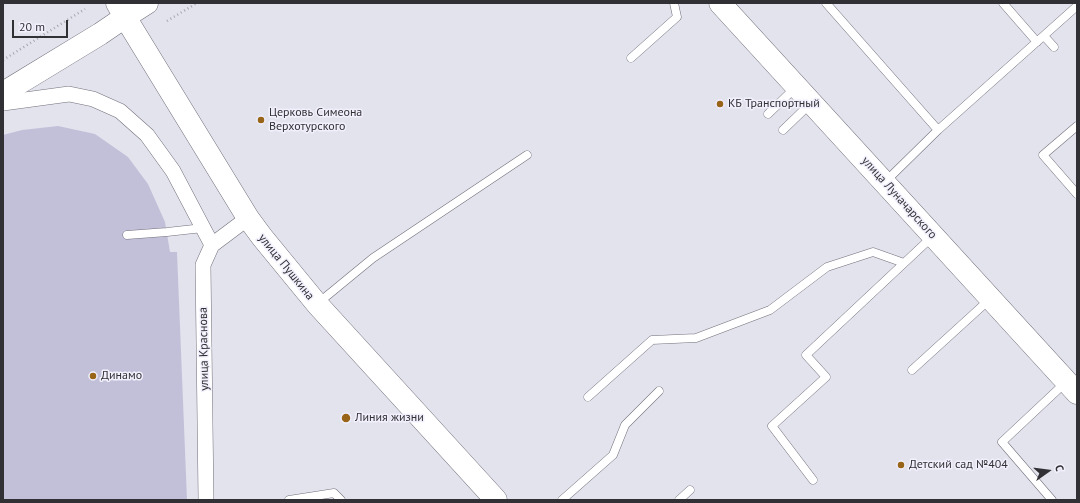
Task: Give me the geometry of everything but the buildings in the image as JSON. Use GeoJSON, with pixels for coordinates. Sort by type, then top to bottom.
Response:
{"type":"FeatureCollection","features":[{"type":"Feature","properties":{"kind":"main road"},"geometry":{"type":"LineString","coordinates":[[3,93],[100,34],[121,10],[147,3]]}},
{"type":"Feature","properties":{"kind":"main road","name":"улица Луначарского"},"geometry":{"type":"LineString","coordinates":[[720,3],[1072,387]]}},
{"type":"Feature","properties":{"kind":"main road","name":"улица Пушкина"},"geometry":{"type":"LineString","coordinates":[[121,10],[248,218],[262,237],[317,304],[496,500]]}},
{"type":"Feature","properties":{"kind":"street"},"geometry":{"type":"LineString","coordinates":[[3,103],[69,94],[93,99],[120,111],[146,135],[173,171],[212,245]]}},
{"type":"Feature","properties":{"kind":"street","name":"улица Краснова"},"geometry":{"type":"LineString","coordinates":[[206,500],[203,265],[212,245],[248,218]]}},
{"type":"Feature","properties":{"kind":"lane"},"geometry":{"type":"LineString","coordinates":[[631,58],[677,16],[674,3]]}},
{"type":"Feature","properties":{"kind":"lane"},"geometry":{"type":"LineString","coordinates":[[826,3],[938,130]]}},
{"type":"Feature","properties":{"kind":"lane"},"geometry":{"type":"LineString","coordinates":[[1004,3],[1037,42]]}},
{"type":"Feature","properties":{"kind":"lane"},"geometry":{"type":"LineString","coordinates":[[884,182],[938,130],[1044,36],[1077,4]]}},
{"type":"Feature","properties":{"kind":"lane"},"geometry":{"type":"LineString","coordinates":[[1044,36],[1054,47]]}},
{"type":"Feature","properties":{"kind":"lane"},"geometry":{"type":"LineString","coordinates":[[768,114],[797,87]]}},
{"type":"Feature","properties":{"kind":"lane"},"geometry":{"type":"LineString","coordinates":[[783,130],[812,103]]}},
{"type":"Feature","properties":{"kind":"lane"},"geometry":{"type":"LineString","coordinates":[[1077,126],[1043,155],[1077,194]]}},
{"type":"Feature","properties":{"kind":"lane"},"geometry":{"type":"LineString","coordinates":[[317,304],[372,258],[527,155]]}},
{"type":"Feature","properties":{"kind":"lane"},"geometry":{"type":"LineString","coordinates":[[127,235],[203,228]]}},
{"type":"Feature","properties":{"kind":"lane"},"geometry":{"type":"LineString","coordinates":[[813,480],[772,426],[826,377],[806,355],[933,236]]}},
{"type":"Feature","properties":{"kind":"lane"},"geometry":{"type":"LineString","coordinates":[[588,397],[652,340],[696,338],[770,310],[827,267],[872,252],[904,263]]}},
{"type":"Feature","properties":{"kind":"lane"},"geometry":{"type":"LineString","coordinates":[[912,370],[990,298]]}},
{"type":"Feature","properties":{"kind":"lane"},"geometry":{"type":"LineString","coordinates":[[1052,500],[1002,442],[1072,387]]}},
{"type":"Feature","properties":{"kind":"lane"},"geometry":{"type":"LineString","coordinates":[[562,500],[613,455],[625,424],[659,391]]}},
{"type":"Feature","properties":{"kind":"lane"},"geometry":{"type":"LineString","coordinates":[[679,500],[690,490]]}},
{"type":"Feature","properties":{"kind":"lane"},"geometry":{"type":"LineString","coordinates":[[289,500],[334,493],[341,500]]}},
{"type":"Feature","properties":{"kind":"path"},"geometry":{"type":"LineString","coordinates":[[167,21],[197,3]]}},
{"type":"Feature","properties":{"kind":"path"},"geometry":{"type":"LineString","coordinates":[[3,60],[85,10]]}},
{"type":"Feature","properties":{"kind":"shaded area","name":"Динамо"},"geometry":{"type":"Polygon","coordinates":[[[58,126],[95,134],[128,157],[148,184],[165,222],[170,252],[177,252],[187,500],[3,500],[3,135],[22,130],[58,126]]]}},
{"type":"Feature","properties":{"kind":"place","name":"КБ Транспортный"},"geometry":{"type":"Point","coordinates":[720,104]}},
{"type":"Feature","properties":{"kind":"place","name":"Церковь Симеона Верхотурского"},"geometry":{"type":"Point","coordinates":[261,120]}},
{"type":"Feature","properties":{"kind":"place","name":"Динамо"},"geometry":{"type":"Point","coordinates":[93,376]}},
{"type":"Feature","properties":{"kind":"place","name":"Линия жизни"},"geometry":{"type":"Point","coordinates":[346,418]}},
{"type":"Feature","properties":{"kind":"place","name":"Детский сад №404"},"geometry":{"type":"Point","coordinates":[901,465]}}]}
